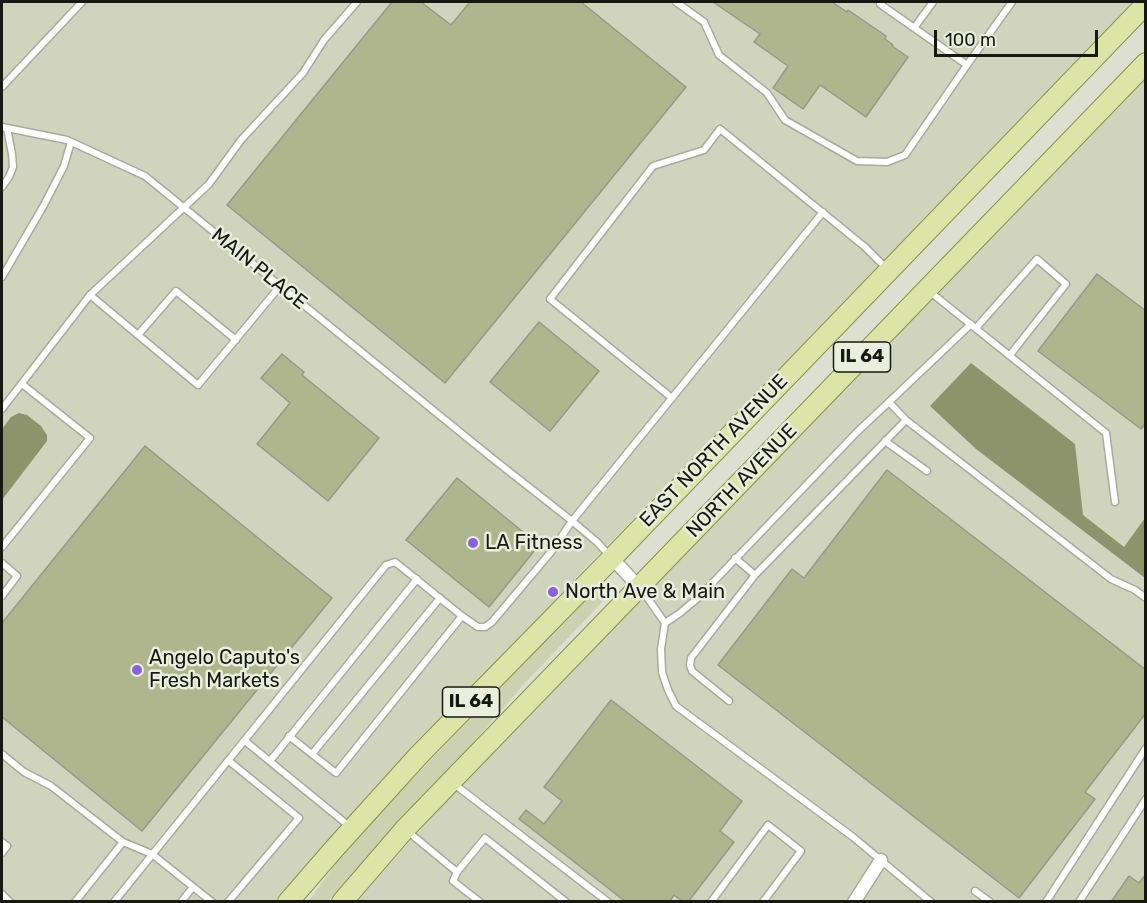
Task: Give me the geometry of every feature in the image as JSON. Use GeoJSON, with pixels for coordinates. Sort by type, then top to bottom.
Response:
{"type":"FeatureCollection","features":[{"type":"Feature","properties":{"kind":"main road","name":"EAST NORTH AVENUE"},"geometry":{"type":"LineString","coordinates":[[288,902],[419,755],[1146,4]]}},
{"type":"Feature","properties":{"kind":"main road","name":"NORTH AVENUE"},"geometry":{"type":"LineString","coordinates":[[342,902],[405,829],[1146,63]]}},
{"type":"Feature","properties":{"kind":"street"},"geometry":{"type":"LineString","coordinates":[[612,558],[639,587]]}},
{"type":"Feature","properties":{"kind":"street"},"geometry":{"type":"LineString","coordinates":[[854,902],[881,860]]}},
{"type":"Feature","properties":{"kind":"lane"},"geometry":{"type":"LineString","coordinates":[[2,87],[82,2]]}},
{"type":"Feature","properties":{"kind":"lane"},"geometry":{"type":"LineString","coordinates":[[2,409],[90,295],[208,184],[241,140],[303,73],[324,40],[357,2]]}},
{"type":"Feature","properties":{"kind":"lane"},"geometry":{"type":"LineString","coordinates":[[676,2],[704,22],[719,54],[767,93],[785,120],[857,161],[887,162],[905,154],[1012,2]]}},
{"type":"Feature","properties":{"kind":"lane"},"geometry":{"type":"LineString","coordinates":[[879,2],[967,65]]}},
{"type":"Feature","properties":{"kind":"lane"},"geometry":{"type":"LineString","coordinates":[[914,28],[933,2]]}},
{"type":"Feature","properties":{"kind":"lane"},"geometry":{"type":"LineString","coordinates":[[2,187],[13,167],[12,154],[4,127]]}},
{"type":"Feature","properties":{"kind":"lane","name":"MAIN PLACE"},"geometry":{"type":"LineString","coordinates":[[4,127],[71,142],[145,176],[573,521],[612,558]]}},
{"type":"Feature","properties":{"kind":"lane"},"geometry":{"type":"LineString","coordinates":[[672,398],[550,299],[654,166],[704,150],[720,129],[865,247],[889,271]]}},
{"type":"Feature","properties":{"kind":"lane"},"geometry":{"type":"LineString","coordinates":[[2,277],[44,206],[64,166],[71,142]]}},
{"type":"Feature","properties":{"kind":"lane"},"geometry":{"type":"LineString","coordinates":[[114,902],[386,566],[395,562],[478,627],[485,627],[492,622],[551,552],[573,521],[823,212]]}},
{"type":"Feature","properties":{"kind":"lane"},"geometry":{"type":"LineString","coordinates":[[665,623],[699,597],[857,432],[973,326],[1037,259],[1066,284],[1010,355]]}},
{"type":"Feature","properties":{"kind":"lane"},"geometry":{"type":"LineString","coordinates":[[90,295],[198,385],[280,286]]}},
{"type":"Feature","properties":{"kind":"lane"},"geometry":{"type":"LineString","coordinates":[[928,290],[1107,433],[1115,502]]}},
{"type":"Feature","properties":{"kind":"lane"},"geometry":{"type":"LineString","coordinates":[[138,335],[176,291],[236,339]]}},
{"type":"Feature","properties":{"kind":"lane"},"geometry":{"type":"LineString","coordinates":[[2,547],[90,438],[22,384]]}},
{"type":"Feature","properties":{"kind":"lane"},"geometry":{"type":"LineString","coordinates":[[889,402],[906,420],[1111,579],[1146,598]]}},
{"type":"Feature","properties":{"kind":"lane"},"geometry":{"type":"LineString","coordinates":[[729,701],[692,671],[691,658],[755,575],[906,420]]}},
{"type":"Feature","properties":{"kind":"lane"},"geometry":{"type":"LineString","coordinates":[[885,441],[927,471]]}},
{"type":"Feature","properties":{"kind":"lane"},"geometry":{"type":"LineString","coordinates":[[735,558],[755,575]]}},
{"type":"Feature","properties":{"kind":"lane"},"geometry":{"type":"LineString","coordinates":[[2,563],[17,576],[2,596]]}},
{"type":"Feature","properties":{"kind":"lane"},"geometry":{"type":"LineString","coordinates":[[270,761],[417,579]]}},
{"type":"Feature","properties":{"kind":"lane"},"geometry":{"type":"LineString","coordinates":[[639,587],[665,623],[661,649],[662,672],[676,706],[853,837],[931,902]]}},
{"type":"Feature","properties":{"kind":"lane"},"geometry":{"type":"LineString","coordinates":[[312,754],[440,598]]}},
{"type":"Feature","properties":{"kind":"lane"},"geometry":{"type":"LineString","coordinates":[[289,736],[336,773],[462,616]]}},
{"type":"Feature","properties":{"kind":"lane"},"geometry":{"type":"LineString","coordinates":[[245,741],[352,828]]}},
{"type":"Feature","properties":{"kind":"lane"},"geometry":{"type":"LineString","coordinates":[[1046,902],[1146,748]]}},
{"type":"Feature","properties":{"kind":"lane"},"geometry":{"type":"LineString","coordinates":[[2,754],[24,771],[51,786],[123,842],[152,854],[212,902]]}},
{"type":"Feature","properties":{"kind":"lane"},"geometry":{"type":"LineString","coordinates":[[228,902],[299,818],[229,761]]}},
{"type":"Feature","properties":{"kind":"lane"},"geometry":{"type":"LineString","coordinates":[[452,782],[608,902]]}},
{"type":"Feature","properties":{"kind":"lane"},"geometry":{"type":"LineString","coordinates":[[1079,902],[1146,799]]}},
{"type":"Feature","properties":{"kind":"lane"},"geometry":{"type":"LineString","coordinates":[[711,902],[768,825],[801,851],[763,902]]}},
{"type":"Feature","properties":{"kind":"lane"},"geometry":{"type":"LineString","coordinates":[[405,829],[456,872]]}},
{"type":"Feature","properties":{"kind":"lane"},"geometry":{"type":"LineString","coordinates":[[480,902],[453,881],[456,872],[484,838],[566,902]]}},
{"type":"Feature","properties":{"kind":"lane"},"geometry":{"type":"LineString","coordinates":[[2,842],[7,846],[2,853]]}},
{"type":"Feature","properties":{"kind":"lane"},"geometry":{"type":"LineString","coordinates":[[75,902],[123,842]]}},
{"type":"Feature","properties":{"kind":"lane"},"geometry":{"type":"LineString","coordinates":[[181,902],[193,887]]}},
{"type":"Feature","properties":{"kind":"lane"},"geometry":{"type":"LineString","coordinates":[[975,891],[990,902]]}},
{"type":"Feature","properties":{"kind":"lane"},"geometry":{"type":"LineString","coordinates":[[2,894],[10,902]]}},
{"type":"Feature","properties":{"kind":"shaded area"},"geometry":{"type":"Polygon","coordinates":[[[2,2],[1139,2],[585,568],[353,817],[279,902],[2,901],[2,2]]]}},
{"type":"Feature","properties":{"kind":"shaded area"},"geometry":{"type":"Polygon","coordinates":[[[1145,77],[1145,901],[356,902],[530,707],[1145,77]]]}},
{"type":"Feature","properties":{"kind":"shaded area"},"geometry":{"type":"Polygon","coordinates":[[[971,363],[1075,444],[1083,515],[1124,547],[1145,518],[1145,578],[976,449],[930,406],[971,363]]]}},
{"type":"Feature","properties":{"kind":"shaded area"},"geometry":{"type":"Polygon","coordinates":[[[19,413],[27,415],[41,426],[47,435],[47,441],[2,500],[2,429],[11,417],[19,413]]]}},
{"type":"Feature","properties":{"kind":"shaded area"},"geometry":{"type":"Polygon","coordinates":[[[605,585],[611,591],[606,598],[525,683],[328,901],[308,902],[342,855],[398,794],[586,598],[605,585]]]}},
{"type":"Feature","properties":{"kind":"building"},"geometry":{"type":"Polygon","coordinates":[[[392,2],[421,2],[451,25],[470,2],[581,2],[686,87],[445,383],[227,205],[392,2]]]}},
{"type":"Feature","properties":{"kind":"building"},"geometry":{"type":"Polygon","coordinates":[[[713,2],[832,2],[886,36],[885,39],[892,46],[908,57],[866,117],[820,85],[803,109],[773,88],[788,66],[754,42],[760,34],[713,2]]]}},
{"type":"Feature","properties":{"kind":"building"},"geometry":{"type":"Polygon","coordinates":[[[1097,274],[1146,311],[1146,423],[1141,429],[1038,351],[1097,274]]]}},
{"type":"Feature","properties":{"kind":"building"},"geometry":{"type":"Polygon","coordinates":[[[539,322],[599,371],[550,431],[490,382],[539,322]]]}},
{"type":"Feature","properties":{"kind":"building"},"geometry":{"type":"Polygon","coordinates":[[[282,354],[304,372],[302,375],[379,438],[328,501],[257,444],[290,403],[261,378],[282,354]]]}},
{"type":"Feature","properties":{"kind":"building","name":"Angelo Caputo's Fresh Markets"},"geometry":{"type":"Polygon","coordinates":[[[145,446],[332,598],[142,831],[2,717],[2,623],[145,446]]]}},
{"type":"Feature","properties":{"kind":"building"},"geometry":{"type":"Polygon","coordinates":[[[887,470],[1146,670],[1146,713],[1085,792],[1095,799],[1019,898],[718,665],[792,569],[804,578],[887,470]]]}},
{"type":"Feature","properties":{"kind":"building","name":"LA Fitness"},"geometry":{"type":"Polygon","coordinates":[[[457,478],[539,545],[489,607],[406,540],[457,478]]]}},
{"type":"Feature","properties":{"kind":"building"},"geometry":{"type":"Polygon","coordinates":[[[611,700],[742,801],[720,831],[734,842],[688,902],[683,902],[674,895],[669,902],[626,902],[519,819],[526,810],[544,824],[562,801],[544,787],[611,700]]]}},
{"type":"Feature","properties":{"kind":"building"},"geometry":{"type":"Polygon","coordinates":[[[1146,874],[1146,902],[1111,902],[1129,876],[1139,883],[1146,874]]]}},
{"type":"Feature","properties":{"kind":"place","name":"LA Fitness"},"geometry":{"type":"Point","coordinates":[473,543]}},
{"type":"Feature","properties":{"kind":"place","name":"North Ave & Main"},"geometry":{"type":"Point","coordinates":[553,592]}},
{"type":"Feature","properties":{"kind":"place","name":"Angelo Caputo's Fresh Markets"},"geometry":{"type":"Point","coordinates":[137,670]}}]}
